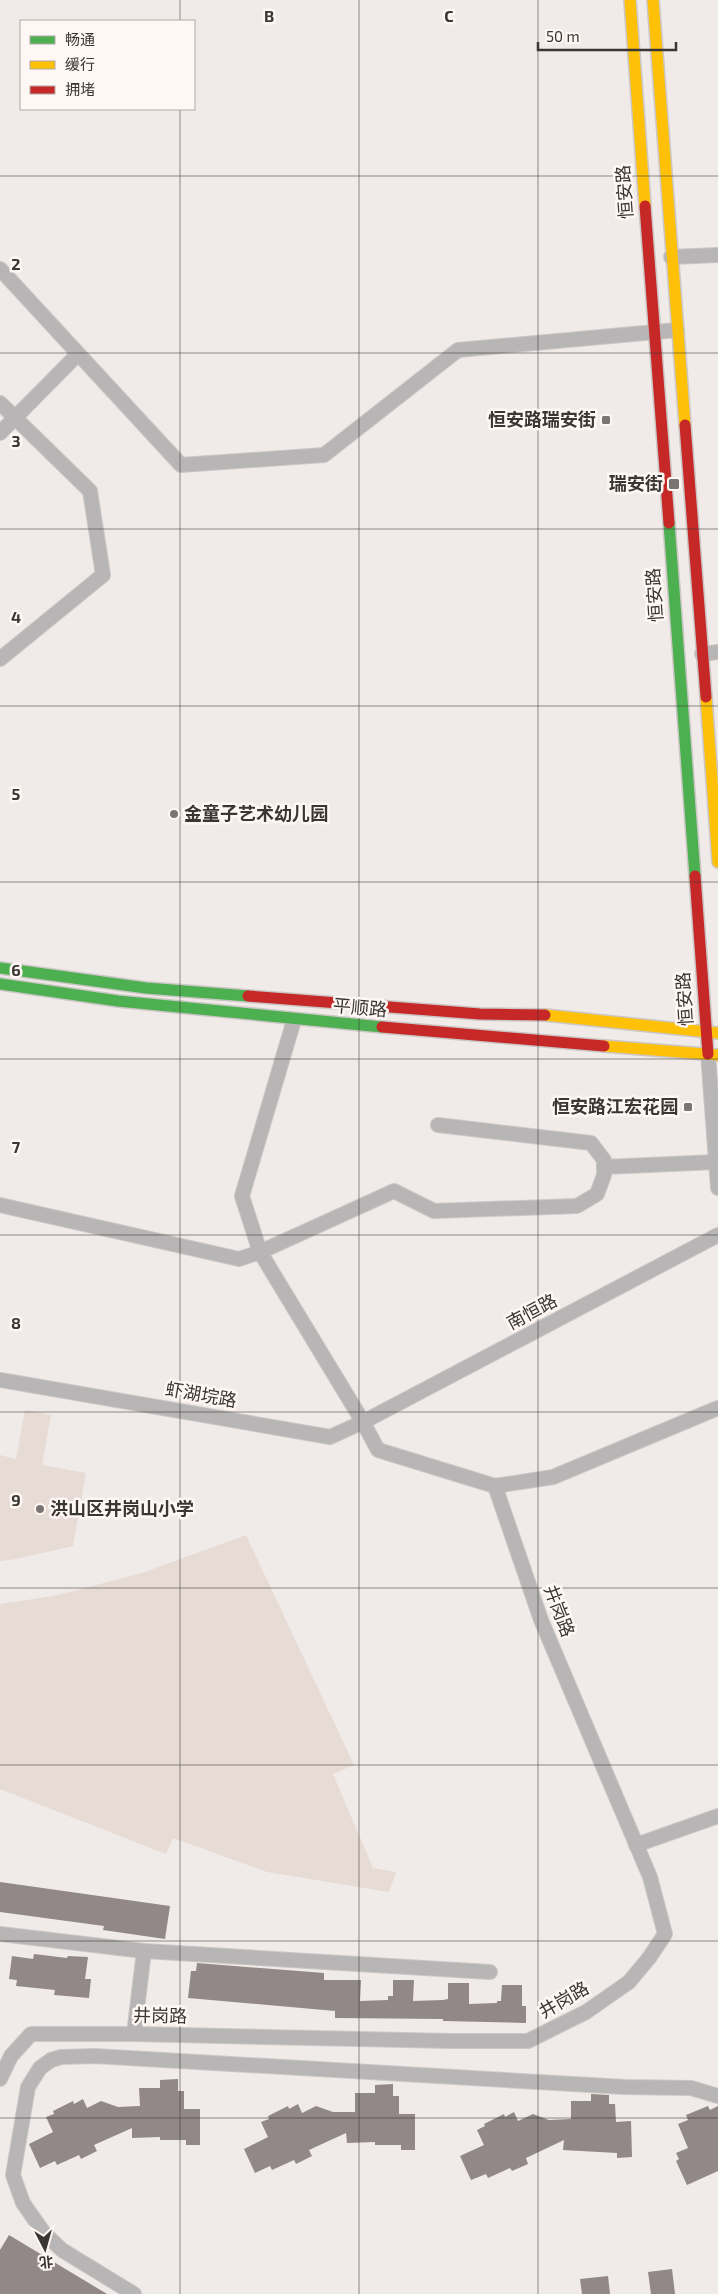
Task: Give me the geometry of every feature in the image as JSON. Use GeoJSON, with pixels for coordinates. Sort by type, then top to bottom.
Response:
{"type":"FeatureCollection","features":[{"type":"Feature","properties":{"kind":"main road","name":"恒安路"},"geometry":{"type":"LineString","coordinates":[[630,0],[713,1054]]}},
{"type":"Feature","properties":{"kind":"main road"},"geometry":{"type":"LineString","coordinates":[[653,0],[718,862]]}},
{"type":"Feature","properties":{"kind":"main road","name":"平顺路"},"geometry":{"type":"LineString","coordinates":[[0,968],[146,988],[480,1014],[544,1015],[712,1033]]}},
{"type":"Feature","properties":{"kind":"main road","name":"平顺路"},"geometry":{"type":"LineString","coordinates":[[0,984],[118,1001],[294,1020],[713,1054]]}},
{"type":"Feature","properties":{"kind":"street"},"geometry":{"type":"LineString","coordinates":[[671,257],[718,255]]}},
{"type":"Feature","properties":{"kind":"street"},"geometry":{"type":"LineString","coordinates":[[0,269],[181,465],[324,456],[458,350],[677,330]]}},
{"type":"Feature","properties":{"kind":"street"},"geometry":{"type":"LineString","coordinates":[[0,433],[78,354]]}},
{"type":"Feature","properties":{"kind":"street"},"geometry":{"type":"LineString","coordinates":[[0,403],[90,491],[103,575],[0,659]]}},
{"type":"Feature","properties":{"kind":"street"},"geometry":{"type":"LineString","coordinates":[[702,654],[718,652]]}},
{"type":"Feature","properties":{"kind":"street"},"geometry":{"type":"LineString","coordinates":[[294,1020],[242,1196],[260,1252],[378,1450],[494,1486],[553,1477],[718,1408]]}},
{"type":"Feature","properties":{"kind":"street","name":"恒安路"},"geometry":{"type":"LineString","coordinates":[[713,1054],[718,1188]]}},
{"type":"Feature","properties":{"kind":"street"},"geometry":{"type":"LineString","coordinates":[[0,1205],[239,1259],[260,1252],[394,1191],[434,1210],[577,1206],[598,1194],[604,1175],[604,1160],[591,1143],[438,1126]]}},
{"type":"Feature","properties":{"kind":"street"},"geometry":{"type":"LineString","coordinates":[[604,1167],[716,1162]]}},
{"type":"Feature","properties":{"kind":"street","name":"南恒路"},"geometry":{"type":"LineString","coordinates":[[363,1422],[718,1235]]}},
{"type":"Feature","properties":{"kind":"street","name":"虾湖垸路"},"geometry":{"type":"LineString","coordinates":[[0,1380],[330,1437],[363,1422]]}},
{"type":"Feature","properties":{"kind":"street","name":"井岗路"},"geometry":{"type":"LineString","coordinates":[[0,2079],[11,2056],[31,2034],[528,2041],[586,2012],[629,1982],[649,1958],[665,1934],[650,1877],[541,1620],[494,1486]]}},
{"type":"Feature","properties":{"kind":"street"},"geometry":{"type":"LineString","coordinates":[[636,1845],[718,1816]]}},
{"type":"Feature","properties":{"kind":"street"},"geometry":{"type":"LineString","coordinates":[[0,1934],[144,1951],[490,1972]]}},
{"type":"Feature","properties":{"kind":"street"},"geometry":{"type":"LineString","coordinates":[[134,2034],[144,1951]]}},
{"type":"Feature","properties":{"kind":"street"},"geometry":{"type":"LineString","coordinates":[[134,2294],[62,2250],[44,2233],[23,2203],[13,2175],[28,2087],[40,2068],[51,2060],[61,2057],[95,2056],[625,2087],[691,2088],[718,2096]]}},
{"type":"Feature","properties":{"kind":"shaded area","name":"洪山区井岗山小学"},"geometry":{"type":"Polygon","coordinates":[[[25,1410],[51,1415],[42,1465],[86,1473],[73,1546],[0,1561],[0,1455],[16,1459],[25,1410]]]}},
{"type":"Feature","properties":{"kind":"shaded area"},"geometry":{"type":"Polygon","coordinates":[[[246,1535],[354,1765],[333,1774],[373,1868],[396,1872],[389,1892],[267,1872],[173,1838],[166,1854],[0,1789],[0,1604],[54,1596],[142,1573],[246,1535]]]}},
{"type":"Feature","properties":{"kind":"building"},"geometry":{"type":"Polygon","coordinates":[[[0,1882],[170,1906],[165,1939],[103,1930],[104,1926],[0,1912],[0,1882]]]}},
{"type":"Feature","properties":{"kind":"building"},"geometry":{"type":"Polygon","coordinates":[[[34,1954],[67,1958],[68,1956],[88,1957],[85,1979],[91,1979],[89,1998],[54,1995],[55,1990],[16,1986],[17,1980],[9,1979],[12,1956],[33,1959],[34,1954]]]}},
{"type":"Feature","properties":{"kind":"building"},"geometry":{"type":"Polygon","coordinates":[[[197,1963],[324,1973],[324,1980],[361,1980],[360,2001],[388,2000],[388,1996],[393,1996],[393,1980],[414,1980],[413,2001],[448,1999],[448,1983],[469,1983],[469,2004],[497,2003],[497,2001],[501,2001],[502,1985],[522,1985],[522,2006],[526,2006],[526,2023],[443,2021],[443,2019],[335,2018],[335,2011],[188,1998],[191,1971],[196,1971],[197,1963]]]}},
{"type":"Feature","properties":{"kind":"building"},"geometry":{"type":"Polygon","coordinates":[[[178,2079],[178,2091],[184,2091],[184,2109],[200,2109],[200,2145],[186,2145],[186,2140],[160,2140],[160,2137],[132,2138],[132,2128],[94,2145],[97,2151],[81,2159],[79,2155],[57,2165],[55,2161],[40,2168],[29,2144],[53,2132],[46,2117],[54,2114],[53,2111],[73,2101],[74,2104],[83,2099],[87,2108],[101,2101],[118,2107],[140,2106],[139,2088],[160,2088],[160,2080],[178,2079]]]}},
{"type":"Feature","properties":{"kind":"building"},"geometry":{"type":"Polygon","coordinates":[[[393,2084],[393,2096],[399,2096],[399,2114],[415,2114],[415,2150],[401,2150],[401,2145],[375,2145],[375,2142],[347,2143],[346,2133],[309,2150],[312,2156],[296,2164],[294,2160],[272,2170],[270,2166],[255,2173],[244,2149],[268,2137],[261,2122],[269,2119],[268,2116],[288,2106],[289,2109],[298,2104],[302,2113],[316,2106],[333,2112],[355,2112],[355,2093],[375,2093],[375,2085],[393,2084]]]}},
{"type":"Feature","properties":{"kind":"building"},"geometry":{"type":"Polygon","coordinates":[[[591,2094],[609,2095],[609,2104],[615,2104],[616,2122],[631,2121],[632,2157],[617,2158],[617,2153],[563,2150],[564,2140],[526,2158],[528,2164],[512,2171],[510,2168],[488,2178],[486,2174],[471,2180],[460,2156],[484,2145],[477,2130],[485,2126],[484,2124],[504,2114],[505,2117],[514,2112],[518,2121],[533,2114],[549,2120],[571,2119],[571,2101],[591,2101],[591,2094]]]}},
{"type":"Feature","properties":{"kind":"building"},"geometry":{"type":"Polygon","coordinates":[[[708,2106],[710,2110],[718,2106],[718,2171],[687,2185],[676,2161],[679,2159],[676,2153],[688,2148],[678,2124],[688,2120],[686,2115],[708,2106]]]}},
{"type":"Feature","properties":{"kind":"building"},"geometry":{"type":"Polygon","coordinates":[[[9,2235],[107,2294],[0,2294],[0,2250],[9,2235]]]}},
{"type":"Feature","properties":{"kind":"building"},"geometry":{"type":"Polygon","coordinates":[[[672,2269],[675,2294],[651,2294],[648,2272],[672,2269]]]}},
{"type":"Feature","properties":{"kind":"building"},"geometry":{"type":"Polygon","coordinates":[[[608,2276],[610,2294],[582,2294],[580,2279],[608,2276]]]}},
{"type":"Feature","properties":{"kind":"traffic: fast"},"geometry":{"type":"LineString","coordinates":[[669,523],[695,876]]}},
{"type":"Feature","properties":{"kind":"traffic: fast"},"geometry":{"type":"LineString","coordinates":[[0,968],[146,988],[248,996]]}},
{"type":"Feature","properties":{"kind":"traffic: fast"},"geometry":{"type":"LineString","coordinates":[[0,984],[118,1001],[382,1027]]}},
{"type":"Feature","properties":{"kind":"traffic: slow"},"geometry":{"type":"LineString","coordinates":[[630,0],[645,206]]}},
{"type":"Feature","properties":{"kind":"traffic: slow"},"geometry":{"type":"LineString","coordinates":[[653,0],[685,425]]}},
{"type":"Feature","properties":{"kind":"traffic: slow"},"geometry":{"type":"LineString","coordinates":[[706,697],[718,862]]}},
{"type":"Feature","properties":{"kind":"traffic: slow"},"geometry":{"type":"LineString","coordinates":[[545,1015],[718,1033]]}},
{"type":"Feature","properties":{"kind":"traffic: slow"},"geometry":{"type":"LineString","coordinates":[[604,1046],[718,1055]]}},
{"type":"Feature","properties":{"kind":"traffic: jam"},"geometry":{"type":"LineString","coordinates":[[645,206],[669,523]]}},
{"type":"Feature","properties":{"kind":"traffic: jam"},"geometry":{"type":"LineString","coordinates":[[685,425],[706,697]]}},
{"type":"Feature","properties":{"kind":"traffic: jam"},"geometry":{"type":"LineString","coordinates":[[695,876],[708,1054]]}},
{"type":"Feature","properties":{"kind":"traffic: jam"},"geometry":{"type":"LineString","coordinates":[[248,996],[480,1014],[545,1015]]}},
{"type":"Feature","properties":{"kind":"traffic: jam"},"geometry":{"type":"LineString","coordinates":[[382,1027],[604,1046]]}},
{"type":"Feature","properties":{"kind":"place","name":"恒安路瑞安街"},"geometry":{"type":"Point","coordinates":[606,420]}},
{"type":"Feature","properties":{"kind":"place","name":"瑞安街"},"geometry":{"type":"Point","coordinates":[674,484]}},
{"type":"Feature","properties":{"kind":"place","name":"金童子艺术幼儿园"},"geometry":{"type":"Point","coordinates":[174,814]}},
{"type":"Feature","properties":{"kind":"place","name":"恒安路江宏花园"},"geometry":{"type":"Point","coordinates":[688,1107]}},
{"type":"Feature","properties":{"kind":"place","name":"洪山区井岗山小学"},"geometry":{"type":"Point","coordinates":[40,1509]}}]}
